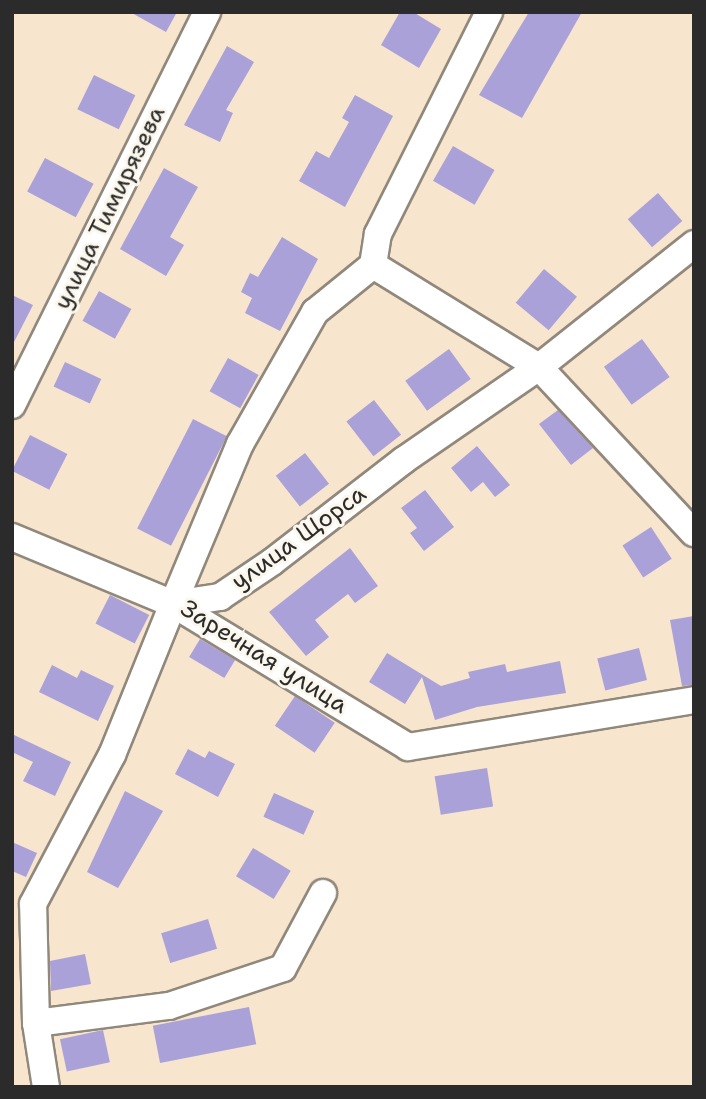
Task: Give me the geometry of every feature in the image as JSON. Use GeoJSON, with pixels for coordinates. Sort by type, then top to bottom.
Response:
{"type":"FeatureCollection","features":[{"type":"Feature","properties":{"kind":"street","name":"улица Тимирязева"},"geometry":{"type":"LineString","coordinates":[[12,405],[208,12]]}},
{"type":"Feature","properties":{"kind":"street"},"geometry":{"type":"LineString","coordinates":[[489,12],[378,234],[373,265],[539,367],[694,533]]}},
{"type":"Feature","properties":{"kind":"street","name":"улица Щорса"},"geometry":{"type":"LineString","coordinates":[[173,604],[220,597],[539,367],[694,244]]}},
{"type":"Feature","properties":{"kind":"street","name":"Заречная улица"},"geometry":{"type":"LineString","coordinates":[[373,265],[315,312],[240,444],[173,604],[408,747],[694,699]]}},
{"type":"Feature","properties":{"kind":"street"},"geometry":{"type":"LineString","coordinates":[[12,537],[173,604],[112,755],[33,904],[36,1023],[46,1087]]}},
{"type":"Feature","properties":{"kind":"street"},"geometry":{"type":"LineString","coordinates":[[36,1023],[169,1006],[284,968],[323,893]]}},
{"type":"Feature","properties":{"kind":"building"},"geometry":{"type":"Polygon","coordinates":[[[130,12],[177,12],[166,32],[130,12]]]}},
{"type":"Feature","properties":{"kind":"building"},"geometry":{"type":"Polygon","coordinates":[[[400,12],[413,12],[441,29],[419,68],[381,45],[400,12]]]}},
{"type":"Feature","properties":{"kind":"building"},"geometry":{"type":"Polygon","coordinates":[[[529,12],[582,12],[522,118],[479,95],[529,12]]]}},
{"type":"Feature","properties":{"kind":"building"},"geometry":{"type":"Polygon","coordinates":[[[227,46],[254,62],[226,110],[233,113],[220,142],[184,125],[227,46]]]}},
{"type":"Feature","properties":{"kind":"building"},"geometry":{"type":"Polygon","coordinates":[[[94,75],[135,95],[119,129],[77,109],[94,75]]]}},
{"type":"Feature","properties":{"kind":"building"},"geometry":{"type":"Polygon","coordinates":[[[355,95],[393,116],[345,207],[299,181],[316,151],[329,158],[349,122],[342,118],[355,95]]]}},
{"type":"Feature","properties":{"kind":"building"},"geometry":{"type":"Polygon","coordinates":[[[453,146],[495,170],[475,205],[433,181],[453,146]]]}},
{"type":"Feature","properties":{"kind":"building"},"geometry":{"type":"Polygon","coordinates":[[[45,158],[94,184],[76,217],[27,192],[45,158]]]}},
{"type":"Feature","properties":{"kind":"building"},"geometry":{"type":"Polygon","coordinates":[[[164,168],[198,187],[170,237],[184,245],[166,276],[120,249],[164,168]]]}},
{"type":"Feature","properties":{"kind":"building"},"geometry":{"type":"Polygon","coordinates":[[[658,193],[682,221],[652,247],[628,219],[658,193]]]}},
{"type":"Feature","properties":{"kind":"building"},"geometry":{"type":"Polygon","coordinates":[[[282,237],[318,259],[280,331],[245,313],[252,298],[241,292],[250,273],[258,277],[282,237]]]}},
{"type":"Feature","properties":{"kind":"building"},"geometry":{"type":"Polygon","coordinates":[[[544,269],[577,297],[549,330],[516,303],[544,269]]]}},
{"type":"Feature","properties":{"kind":"building"},"geometry":{"type":"Polygon","coordinates":[[[99,291],[131,309],[115,339],[83,321],[99,291]]]}},
{"type":"Feature","properties":{"kind":"building"},"geometry":{"type":"Polygon","coordinates":[[[12,295],[33,305],[12,346],[12,295]]]}},
{"type":"Feature","properties":{"kind":"building"},"geometry":{"type":"Polygon","coordinates":[[[642,339],[670,377],[632,405],[604,367],[642,339]]]}},
{"type":"Feature","properties":{"kind":"building"},"geometry":{"type":"Polygon","coordinates":[[[449,349],[471,379],[427,411],[405,381],[449,349]]]}},
{"type":"Feature","properties":{"kind":"building"},"geometry":{"type":"Polygon","coordinates":[[[228,358],[259,375],[240,408],[210,391],[228,358]]]}},
{"type":"Feature","properties":{"kind":"building"},"geometry":{"type":"Polygon","coordinates":[[[65,362],[101,379],[90,403],[54,386],[65,362]]]}},
{"type":"Feature","properties":{"kind":"building"},"geometry":{"type":"Polygon","coordinates":[[[374,400],[401,435],[374,456],[346,422],[374,400]]]}},
{"type":"Feature","properties":{"kind":"building"},"geometry":{"type":"Polygon","coordinates":[[[558,410],[593,448],[571,465],[539,424],[558,410]]]}},
{"type":"Feature","properties":{"kind":"building"},"geometry":{"type":"Polygon","coordinates":[[[193,419],[227,436],[171,546],[137,529],[193,419]]]}},
{"type":"Feature","properties":{"kind":"building"},"geometry":{"type":"Polygon","coordinates":[[[30,435],[67,454],[49,490],[12,471],[30,435]]]}},
{"type":"Feature","properties":{"kind":"building"},"geometry":{"type":"Polygon","coordinates":[[[477,446],[510,485],[495,497],[483,482],[471,492],[451,468],[477,446]]]}},
{"type":"Feature","properties":{"kind":"building"},"geometry":{"type":"Polygon","coordinates":[[[305,453],[329,484],[300,507],[276,476],[305,453]]]}},
{"type":"Feature","properties":{"kind":"building"},"geometry":{"type":"Polygon","coordinates":[[[425,490],[454,527],[424,551],[410,533],[417,528],[401,508],[425,490]]]}},
{"type":"Feature","properties":{"kind":"building"},"geometry":{"type":"Polygon","coordinates":[[[651,527],[672,559],[643,577],[622,546],[651,527]]]}},
{"type":"Feature","properties":{"kind":"building"},"geometry":{"type":"Polygon","coordinates":[[[350,548],[378,586],[355,603],[348,594],[315,620],[329,637],[306,656],[269,612],[350,548]]]}},
{"type":"Feature","properties":{"kind":"building"},"geometry":{"type":"Polygon","coordinates":[[[110,595],[149,615],[135,643],[95,624],[110,595]]]}},
{"type":"Feature","properties":{"kind":"building"},"geometry":{"type":"Polygon","coordinates":[[[694,616],[694,685],[682,686],[670,620],[694,616]]]}},
{"type":"Feature","properties":{"kind":"building"},"geometry":{"type":"Polygon","coordinates":[[[200,639],[235,660],[224,678],[189,657],[200,639]]]}},
{"type":"Feature","properties":{"kind":"building"},"geometry":{"type":"Polygon","coordinates":[[[639,648],[647,680],[605,690],[597,658],[639,648]]]}},
{"type":"Feature","properties":{"kind":"building"},"geometry":{"type":"Polygon","coordinates":[[[387,653],[441,686],[470,678],[468,672],[505,664],[507,672],[560,661],[566,693],[477,707],[435,720],[422,677],[405,704],[369,682],[387,653]]]}},
{"type":"Feature","properties":{"kind":"building"},"geometry":{"type":"Polygon","coordinates":[[[52,665],[77,678],[81,670],[114,686],[98,721],[39,692],[52,665]]]}},
{"type":"Feature","properties":{"kind":"building"},"geometry":{"type":"Polygon","coordinates":[[[295,696],[335,723],[315,753],[275,726],[295,696]]]}},
{"type":"Feature","properties":{"kind":"building"},"geometry":{"type":"Polygon","coordinates":[[[12,734],[71,762],[55,796],[23,781],[33,762],[12,752],[12,734]]]}},
{"type":"Feature","properties":{"kind":"building"},"geometry":{"type":"Polygon","coordinates":[[[188,749],[205,758],[209,751],[235,764],[218,797],[175,774],[188,749]]]}},
{"type":"Feature","properties":{"kind":"building"},"geometry":{"type":"Polygon","coordinates":[[[487,768],[493,807],[441,815],[435,776],[487,768]]]}},
{"type":"Feature","properties":{"kind":"building"},"geometry":{"type":"Polygon","coordinates":[[[125,791],[163,811],[118,888],[87,872],[125,791]]]}},
{"type":"Feature","properties":{"kind":"building"},"geometry":{"type":"Polygon","coordinates":[[[274,793],[314,811],[304,835],[263,817],[274,793]]]}},
{"type":"Feature","properties":{"kind":"building"},"geometry":{"type":"Polygon","coordinates":[[[12,842],[37,853],[26,877],[12,871],[12,842]]]}},
{"type":"Feature","properties":{"kind":"building"},"geometry":{"type":"Polygon","coordinates":[[[253,848],[291,871],[274,899],[236,876],[253,848]]]}},
{"type":"Feature","properties":{"kind":"building"},"geometry":{"type":"Polygon","coordinates":[[[208,919],[217,949],[170,963],[161,933],[208,919]]]}},
{"type":"Feature","properties":{"kind":"building"},"geometry":{"type":"Polygon","coordinates":[[[85,954],[91,984],[51,991],[50,961],[85,954]]]}},
{"type":"Feature","properties":{"kind":"building"},"geometry":{"type":"Polygon","coordinates":[[[249,1007],[256,1044],[160,1063],[153,1026],[249,1007]]]}},
{"type":"Feature","properties":{"kind":"building"},"geometry":{"type":"Polygon","coordinates":[[[103,1030],[110,1062],[67,1071],[60,1039],[103,1030]]]}}]}
